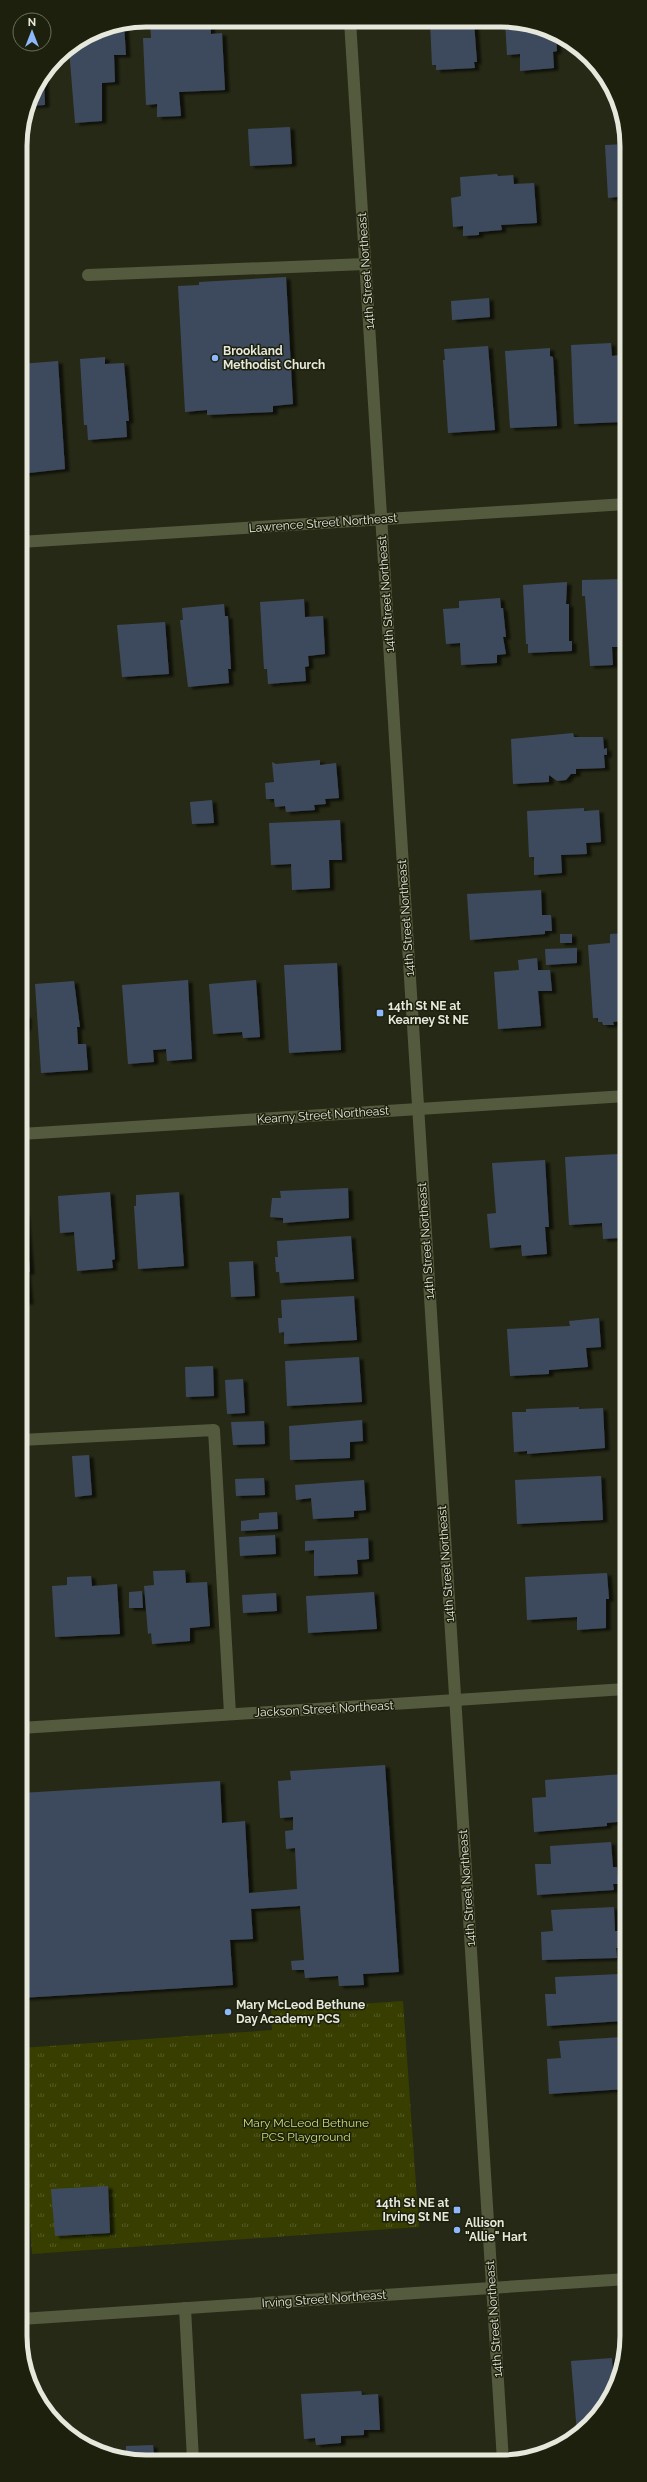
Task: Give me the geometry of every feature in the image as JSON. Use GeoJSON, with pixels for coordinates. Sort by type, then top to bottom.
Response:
{"type":"FeatureCollection","features":[{"type":"Feature","properties":{"kind":"street","name":"14th Street Northeast"},"geometry":{"type":"LineString","coordinates":[[350,27],[503,2455]]}},
{"type":"Feature","properties":{"kind":"street"},"geometry":{"type":"LineString","coordinates":[[88,275],[365,264]]}},
{"type":"Feature","properties":{"kind":"street","name":"Lawrence Street Northeast"},"geometry":{"type":"LineString","coordinates":[[27,542],[620,504]]}},
{"type":"Feature","properties":{"kind":"street","name":"Kearny Street Northeast"},"geometry":{"type":"LineString","coordinates":[[27,1134],[620,1096]]}},
{"type":"Feature","properties":{"kind":"street"},"geometry":{"type":"LineString","coordinates":[[27,1440],[214,1430],[230,1714]]}},
{"type":"Feature","properties":{"kind":"street","name":"Jackson Street Northeast"},"geometry":{"type":"LineString","coordinates":[[27,1728],[620,1689]]}},
{"type":"Feature","properties":{"kind":"street","name":"Irving Street Northeast"},"geometry":{"type":"LineString","coordinates":[[27,2319],[620,2279]]}},
{"type":"Feature","properties":{"kind":"street"},"geometry":{"type":"LineString","coordinates":[[185,2308],[193,2455]]}},
{"type":"Feature","properties":{"kind":"green space","name":"Mary McLeod Bethune PCS Playground"},"geometry":{"type":"Polygon","coordinates":[[[403,2001],[419,2227],[32,2254],[27,2184],[27,2048],[272,2030],[271,2010],[403,2001]]]}},
{"type":"Feature","properties":{"kind":"building"},"geometry":{"type":"Polygon","coordinates":[[[150,27],[210,27],[211,34],[222,33],[225,90],[179,92],[181,116],[157,117],[157,104],[146,105],[143,38],[151,38],[150,27]]]}},
{"type":"Feature","properties":{"kind":"building"},"geometry":{"type":"Polygon","coordinates":[[[430,27],[474,27],[477,62],[474,62],[475,68],[436,70],[436,65],[432,65],[430,27]]]}},
{"type":"Feature","properties":{"kind":"building"},"geometry":{"type":"Polygon","coordinates":[[[505,27],[525,29],[540,33],[556,41],[557,51],[553,52],[554,68],[520,71],[520,54],[507,55],[505,27]]]}},
{"type":"Feature","properties":{"kind":"building"},"geometry":{"type":"Polygon","coordinates":[[[124,29],[126,55],[114,55],[115,82],[102,83],[102,121],[75,123],[70,55],[86,43],[100,36],[124,29]]]}},
{"type":"Feature","properties":{"kind":"building"},"geometry":{"type":"Polygon","coordinates":[[[44,84],[45,105],[34,106],[44,84]]]}},
{"type":"Feature","properties":{"kind":"building"},"geometry":{"type":"Polygon","coordinates":[[[290,127],[292,164],[250,166],[248,129],[290,127]]]}},
{"type":"Feature","properties":{"kind":"building"},"geometry":{"type":"Polygon","coordinates":[[[620,144],[620,197],[608,198],[605,145],[620,144]]]}},
{"type":"Feature","properties":{"kind":"building"},"geometry":{"type":"Polygon","coordinates":[[[497,174],[498,176],[513,175],[514,184],[534,183],[537,223],[501,225],[502,230],[479,232],[479,235],[463,236],[463,226],[453,227],[451,198],[461,196],[460,177],[497,174]]]}},
{"type":"Feature","properties":{"kind":"building"},"geometry":{"type":"Polygon","coordinates":[[[286,277],[293,404],[273,406],[273,412],[207,415],[207,410],[185,412],[178,286],[199,285],[199,282],[286,277]]]}},
{"type":"Feature","properties":{"kind":"building"},"geometry":{"type":"Polygon","coordinates":[[[489,298],[490,317],[452,320],[451,301],[489,298]]]}},
{"type":"Feature","properties":{"kind":"building"},"geometry":{"type":"Polygon","coordinates":[[[611,343],[612,356],[620,355],[620,422],[574,424],[571,345],[611,343]]]}},
{"type":"Feature","properties":{"kind":"building"},"geometry":{"type":"Polygon","coordinates":[[[488,346],[495,430],[448,433],[443,360],[445,360],[444,349],[488,346]]]}},
{"type":"Feature","properties":{"kind":"building"},"geometry":{"type":"Polygon","coordinates":[[[550,348],[550,356],[553,357],[557,426],[510,428],[505,351],[550,348]]]}},
{"type":"Feature","properties":{"kind":"building"},"geometry":{"type":"Polygon","coordinates":[[[105,357],[105,364],[124,363],[129,421],[126,421],[127,437],[88,440],[87,425],[84,425],[80,359],[105,357]]]}},
{"type":"Feature","properties":{"kind":"building"},"geometry":{"type":"Polygon","coordinates":[[[58,361],[65,469],[27,473],[27,363],[58,361]]]}},
{"type":"Feature","properties":{"kind":"building"},"geometry":{"type":"Polygon","coordinates":[[[620,579],[620,647],[612,647],[613,665],[590,666],[585,596],[582,596],[582,580],[620,579]]]}},
{"type":"Feature","properties":{"kind":"building"},"geometry":{"type":"Polygon","coordinates":[[[567,582],[566,604],[569,604],[569,641],[572,641],[572,651],[528,653],[528,644],[526,644],[523,585],[567,582]]]}},
{"type":"Feature","properties":{"kind":"building"},"geometry":{"type":"Polygon","coordinates":[[[500,598],[501,608],[503,608],[506,637],[503,637],[506,654],[497,655],[497,663],[461,665],[460,643],[446,644],[443,609],[459,608],[459,601],[500,598]]]}},
{"type":"Feature","properties":{"kind":"building"},"geometry":{"type":"Polygon","coordinates":[[[304,599],[305,617],[323,616],[325,654],[308,656],[309,666],[305,667],[306,681],[268,684],[267,669],[264,669],[260,602],[304,599]]]}},
{"type":"Feature","properties":{"kind":"building"},"geometry":{"type":"Polygon","coordinates":[[[224,604],[225,616],[228,616],[231,669],[228,669],[229,683],[188,687],[180,620],[183,620],[182,608],[224,604]]]}},
{"type":"Feature","properties":{"kind":"building"},"geometry":{"type":"Polygon","coordinates":[[[165,622],[169,674],[122,677],[117,625],[165,622]]]}},
{"type":"Feature","properties":{"kind":"building"},"geometry":{"type":"Polygon","coordinates":[[[573,733],[574,737],[603,737],[604,749],[607,748],[607,755],[604,755],[605,768],[576,769],[576,774],[571,774],[566,780],[557,781],[549,775],[549,782],[513,784],[511,739],[573,733]]]}},
{"type":"Feature","properties":{"kind":"building"},"geometry":{"type":"Polygon","coordinates":[[[320,760],[320,765],[336,763],[339,798],[325,799],[326,804],[314,805],[315,810],[286,812],[285,806],[275,807],[274,799],[266,799],[265,783],[274,782],[272,762],[276,764],[320,760]]]}},
{"type":"Feature","properties":{"kind":"building"},"geometry":{"type":"Polygon","coordinates":[[[212,800],[214,823],[192,824],[190,802],[212,800]]]}},
{"type":"Feature","properties":{"kind":"building"},"geometry":{"type":"Polygon","coordinates":[[[584,808],[584,811],[599,810],[601,842],[586,843],[587,854],[561,855],[562,873],[534,875],[534,857],[529,857],[527,811],[584,808]]]}},
{"type":"Feature","properties":{"kind":"building"},"geometry":{"type":"Polygon","coordinates":[[[340,820],[342,860],[329,860],[330,888],[292,890],[291,864],[271,865],[269,823],[340,820]]]}},
{"type":"Feature","properties":{"kind":"building"},"geometry":{"type":"Polygon","coordinates":[[[541,890],[542,915],[551,915],[552,931],[545,931],[545,934],[470,940],[467,894],[541,890]]]}},
{"type":"Feature","properties":{"kind":"building"},"geometry":{"type":"Polygon","coordinates":[[[620,933],[620,1021],[613,1022],[614,1025],[603,1025],[602,1022],[598,1022],[598,1018],[593,1018],[588,945],[610,943],[610,934],[620,933]]]}},
{"type":"Feature","properties":{"kind":"building"},"geometry":{"type":"Polygon","coordinates":[[[560,934],[572,934],[572,943],[560,943],[560,934]]]}},
{"type":"Feature","properties":{"kind":"building"},"geometry":{"type":"Polygon","coordinates":[[[577,948],[577,963],[546,965],[545,949],[577,948]]]}},
{"type":"Feature","properties":{"kind":"building"},"geometry":{"type":"Polygon","coordinates":[[[537,958],[538,970],[550,970],[552,991],[538,991],[541,1026],[498,1029],[494,972],[519,970],[518,960],[537,958]]]}},
{"type":"Feature","properties":{"kind":"building"},"geometry":{"type":"Polygon","coordinates":[[[337,963],[341,1050],[289,1053],[284,965],[337,963]]]}},
{"type":"Feature","properties":{"kind":"building"},"geometry":{"type":"Polygon","coordinates":[[[188,980],[192,1059],[167,1061],[166,1049],[153,1050],[154,1062],[128,1064],[122,985],[188,980]]]}},
{"type":"Feature","properties":{"kind":"building"},"geometry":{"type":"Polygon","coordinates":[[[256,980],[260,1037],[243,1038],[242,1032],[213,1034],[209,984],[256,980]]]}},
{"type":"Feature","properties":{"kind":"building"},"geometry":{"type":"Polygon","coordinates":[[[74,981],[80,1027],[77,1027],[78,1044],[86,1044],[88,1070],[41,1073],[35,984],[74,981]]]}},
{"type":"Feature","properties":{"kind":"building"},"geometry":{"type":"Polygon","coordinates":[[[618,1154],[620,1188],[620,1222],[618,1223],[619,1238],[603,1239],[602,1223],[569,1225],[565,1157],[618,1154]]]}},
{"type":"Feature","properties":{"kind":"building"},"geometry":{"type":"Polygon","coordinates":[[[545,1160],[549,1227],[545,1227],[547,1254],[522,1256],[521,1245],[490,1248],[487,1214],[496,1213],[492,1163],[545,1160]]]}},
{"type":"Feature","properties":{"kind":"building"},"geometry":{"type":"Polygon","coordinates":[[[348,1188],[349,1218],[283,1223],[283,1218],[270,1217],[272,1198],[281,1198],[280,1191],[348,1188]]]}},
{"type":"Feature","properties":{"kind":"building"},"geometry":{"type":"Polygon","coordinates":[[[110,1192],[115,1259],[112,1260],[113,1268],[77,1271],[74,1232],[60,1233],[58,1196],[110,1192]]]}},
{"type":"Feature","properties":{"kind":"building"},"geometry":{"type":"Polygon","coordinates":[[[179,1192],[184,1266],[138,1269],[134,1206],[136,1206],[136,1195],[179,1192]]]}},
{"type":"Feature","properties":{"kind":"building"},"geometry":{"type":"Polygon","coordinates":[[[351,1236],[354,1279],[280,1283],[279,1272],[276,1272],[275,1257],[278,1257],[277,1241],[351,1236]]]}},
{"type":"Feature","properties":{"kind":"building"},"geometry":{"type":"Polygon","coordinates":[[[27,1237],[30,1272],[27,1272],[27,1237]]]}},
{"type":"Feature","properties":{"kind":"building"},"geometry":{"type":"Polygon","coordinates":[[[253,1261],[255,1296],[231,1297],[229,1262],[253,1261]]]}},
{"type":"Feature","properties":{"kind":"building"},"geometry":{"type":"Polygon","coordinates":[[[27,1282],[29,1302],[27,1302],[27,1282]]]}},
{"type":"Feature","properties":{"kind":"building"},"geometry":{"type":"Polygon","coordinates":[[[354,1296],[357,1340],[284,1344],[284,1332],[279,1333],[278,1318],[282,1318],[281,1300],[354,1296]]]}},
{"type":"Feature","properties":{"kind":"building"},"geometry":{"type":"Polygon","coordinates":[[[599,1318],[601,1347],[586,1348],[588,1367],[549,1370],[549,1374],[510,1376],[507,1329],[570,1326],[569,1321],[599,1318]]]}},
{"type":"Feature","properties":{"kind":"building"},"geometry":{"type":"Polygon","coordinates":[[[359,1357],[362,1402],[287,1406],[285,1361],[359,1357]]]}},
{"type":"Feature","properties":{"kind":"building"},"geometry":{"type":"Polygon","coordinates":[[[213,1366],[214,1396],[186,1397],[185,1367],[213,1366]]]}},
{"type":"Feature","properties":{"kind":"building"},"geometry":{"type":"Polygon","coordinates":[[[243,1379],[245,1413],[227,1414],[225,1380],[243,1379]]]}},
{"type":"Feature","properties":{"kind":"building"},"geometry":{"type":"Polygon","coordinates":[[[579,1407],[579,1409],[603,1408],[605,1448],[527,1454],[527,1451],[514,1452],[512,1412],[526,1412],[526,1409],[579,1407]]]}},
{"type":"Feature","properties":{"kind":"building"},"geometry":{"type":"Polygon","coordinates":[[[362,1420],[363,1441],[350,1442],[350,1458],[290,1460],[289,1426],[362,1420]]]}},
{"type":"Feature","properties":{"kind":"building"},"geometry":{"type":"Polygon","coordinates":[[[264,1421],[265,1444],[233,1445],[231,1422],[264,1421]]]}},
{"type":"Feature","properties":{"kind":"building"},"geometry":{"type":"Polygon","coordinates":[[[89,1455],[92,1495],[75,1497],[72,1456],[89,1455]]]}},
{"type":"Feature","properties":{"kind":"building"},"geometry":{"type":"Polygon","coordinates":[[[601,1476],[603,1520],[517,1524],[515,1480],[601,1476]]]}},
{"type":"Feature","properties":{"kind":"building"},"geometry":{"type":"Polygon","coordinates":[[[264,1478],[265,1495],[236,1496],[235,1479],[264,1478]]]}},
{"type":"Feature","properties":{"kind":"building"},"geometry":{"type":"Polygon","coordinates":[[[364,1480],[366,1510],[354,1511],[354,1517],[313,1519],[311,1498],[296,1500],[295,1485],[364,1480]]]}},
{"type":"Feature","properties":{"kind":"building"},"geometry":{"type":"Polygon","coordinates":[[[277,1512],[278,1529],[241,1531],[241,1521],[259,1519],[259,1513],[277,1512]]]}},
{"type":"Feature","properties":{"kind":"building"},"geometry":{"type":"Polygon","coordinates":[[[275,1535],[276,1554],[240,1556],[239,1537],[275,1535]]]}},
{"type":"Feature","properties":{"kind":"building"},"geometry":{"type":"Polygon","coordinates":[[[368,1538],[369,1559],[357,1560],[358,1574],[314,1576],[314,1550],[305,1551],[305,1541],[368,1538]]]}},
{"type":"Feature","properties":{"kind":"building"},"geometry":{"type":"Polygon","coordinates":[[[185,1570],[186,1583],[207,1582],[210,1626],[190,1628],[190,1641],[152,1644],[151,1633],[148,1634],[144,1586],[154,1585],[153,1571],[185,1570]]]}},
{"type":"Feature","properties":{"kind":"building"},"geometry":{"type":"Polygon","coordinates":[[[607,1573],[609,1599],[606,1599],[606,1628],[577,1630],[577,1617],[527,1620],[525,1577],[607,1573]]]}},
{"type":"Feature","properties":{"kind":"building"},"geometry":{"type":"Polygon","coordinates":[[[91,1576],[92,1586],[117,1584],[120,1634],[55,1637],[52,1586],[67,1585],[67,1577],[91,1576]]]}},
{"type":"Feature","properties":{"kind":"building"},"geometry":{"type":"Polygon","coordinates":[[[142,1591],[143,1608],[129,1608],[129,1592],[142,1591]]]}},
{"type":"Feature","properties":{"kind":"building"},"geometry":{"type":"Polygon","coordinates":[[[374,1592],[377,1629],[308,1633],[306,1596],[374,1592]]]}},
{"type":"Feature","properties":{"kind":"building"},"geometry":{"type":"Polygon","coordinates":[[[276,1593],[277,1611],[243,1613],[242,1595],[276,1593]]]}},
{"type":"Feature","properties":{"kind":"building"},"geometry":{"type":"Polygon","coordinates":[[[385,1765],[399,1972],[363,1974],[364,1985],[339,1986],[338,1976],[305,1978],[304,1970],[292,1970],[291,1961],[304,1960],[300,1906],[251,1909],[253,1939],[230,1940],[233,1985],[27,1998],[27,1793],[220,1781],[222,1823],[245,1821],[249,1893],[297,1889],[295,1848],[286,1849],[285,1831],[293,1830],[293,1817],[280,1818],[278,1781],[291,1780],[290,1771],[385,1765]]]}},
{"type":"Feature","properties":{"kind":"building"},"geometry":{"type":"Polygon","coordinates":[[[620,1774],[620,1822],[607,1823],[607,1826],[534,1832],[532,1798],[546,1797],[545,1780],[620,1774]]]}},
{"type":"Feature","properties":{"kind":"building"},"geometry":{"type":"Polygon","coordinates":[[[611,1842],[613,1867],[617,1867],[618,1884],[613,1884],[614,1890],[537,1895],[535,1864],[551,1864],[550,1846],[611,1842]]]}},
{"type":"Feature","properties":{"kind":"building"},"geometry":{"type":"Polygon","coordinates":[[[614,1907],[615,1931],[620,1931],[620,1948],[616,1948],[617,1958],[542,1960],[541,1932],[553,1931],[551,1910],[614,1907]]]}},
{"type":"Feature","properties":{"kind":"building"},"geometry":{"type":"Polygon","coordinates":[[[620,1974],[620,2021],[547,2026],[545,1994],[556,1994],[555,1977],[620,1974]]]}},
{"type":"Feature","properties":{"kind":"building"},"geometry":{"type":"Polygon","coordinates":[[[620,2037],[620,2089],[549,2094],[547,2059],[561,2058],[559,2041],[620,2037]]]}},
{"type":"Feature","properties":{"kind":"building"},"geometry":{"type":"Polygon","coordinates":[[[108,2186],[110,2233],[55,2236],[51,2189],[108,2186]]]}},
{"type":"Feature","properties":{"kind":"building"},"geometry":{"type":"Polygon","coordinates":[[[612,2358],[613,2376],[604,2396],[591,2415],[577,2428],[571,2361],[612,2358]]]}},
{"type":"Feature","properties":{"kind":"building"},"geometry":{"type":"Polygon","coordinates":[[[361,2391],[362,2395],[378,2394],[380,2430],[364,2430],[364,2435],[341,2436],[341,2443],[316,2445],[315,2438],[304,2439],[301,2394],[361,2391]]]}},
{"type":"Feature","properties":{"kind":"building"},"geometry":{"type":"Polygon","coordinates":[[[153,2445],[154,2455],[126,2454],[126,2446],[153,2445]]]}},
{"type":"Feature","properties":{"kind":"place","name":"Brookland Methodist Church"},"geometry":{"type":"Point","coordinates":[215,358]}},
{"type":"Feature","properties":{"kind":"place","name":"14th St NE at Kearney St NE"},"geometry":{"type":"Point","coordinates":[380,1013]}},
{"type":"Feature","properties":{"kind":"place","name":"Mary McLeod Bethune Day Academy PCS"},"geometry":{"type":"Point","coordinates":[228,2012]}},
{"type":"Feature","properties":{"kind":"place","name":"14th St NE at Irving St NE"},"geometry":{"type":"Point","coordinates":[457,2210]}},
{"type":"Feature","properties":{"kind":"place","name":"Allison \"Allie\" Hart"},"geometry":{"type":"Point","coordinates":[457,2230]}}]}
